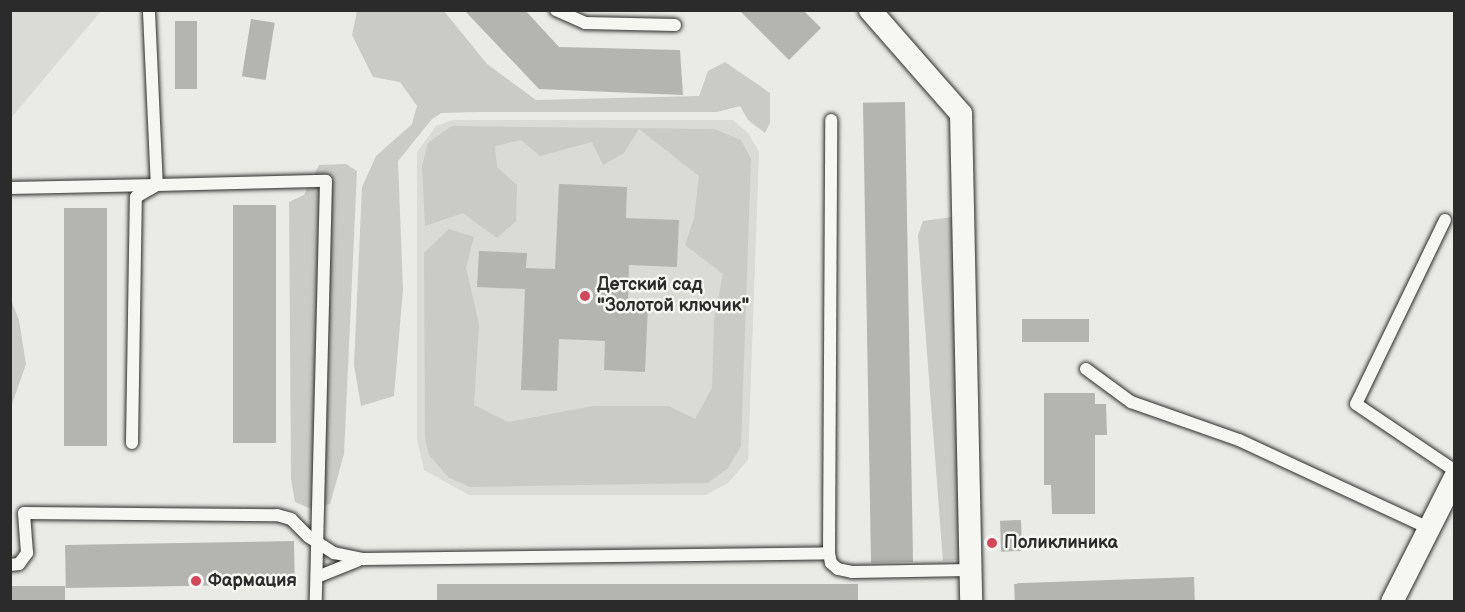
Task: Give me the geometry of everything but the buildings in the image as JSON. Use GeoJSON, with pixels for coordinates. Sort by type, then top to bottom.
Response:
{"type":"FeatureCollection","features":[{"type":"Feature","properties":{"kind":"street"},"geometry":{"type":"LineString","coordinates":[[870,10],[961,114],[971,602]]}},
{"type":"Feature","properties":{"kind":"street"},"geometry":{"type":"LineString","coordinates":[[1392,602],[1455,479]]}},
{"type":"Feature","properties":{"kind":"lane"},"geometry":{"type":"LineString","coordinates":[[556,10],[585,23],[675,25]]}},
{"type":"Feature","properties":{"kind":"lane"},"geometry":{"type":"LineString","coordinates":[[149,12],[157,185]]}},
{"type":"Feature","properties":{"kind":"lane"},"geometry":{"type":"LineString","coordinates":[[831,120],[829,554],[831,563],[838,569],[852,572],[970,570]]}},
{"type":"Feature","properties":{"kind":"lane"},"geometry":{"type":"LineString","coordinates":[[10,188],[326,181],[316,602]]}},
{"type":"Feature","properties":{"kind":"lane"},"geometry":{"type":"LineString","coordinates":[[132,443],[136,197],[157,185]]}},
{"type":"Feature","properties":{"kind":"lane"},"geometry":{"type":"LineString","coordinates":[[1445,220],[1356,404],[1455,470]]}},
{"type":"Feature","properties":{"kind":"lane"},"geometry":{"type":"LineString","coordinates":[[1086,369],[1131,402],[1239,440],[1430,528]]}},
{"type":"Feature","properties":{"kind":"lane"},"geometry":{"type":"LineString","coordinates":[[10,565],[19,564],[27,553],[24,513],[277,515],[291,519],[334,554],[363,559],[829,554]]}},
{"type":"Feature","properties":{"kind":"lane"},"geometry":{"type":"LineString","coordinates":[[316,577],[363,559]]}},
{"type":"Feature","properties":{"kind":"path"},"geometry":{"type":"LineString","coordinates":[[1290,10],[1353,10]]}},
{"type":"Feature","properties":{"kind":"shaded area"},"geometry":{"type":"Polygon","coordinates":[[[10,11],[101,11],[11,118],[10,11]]]}},
{"type":"Feature","properties":{"kind":"shaded area"},"geometry":{"type":"Polygon","coordinates":[[[357,11],[444,11],[487,64],[536,100],[699,96],[708,71],[725,62],[770,93],[770,123],[765,133],[748,120],[740,106],[717,112],[441,113],[432,119],[398,161],[403,289],[394,396],[361,406],[354,365],[362,187],[376,156],[412,124],[417,106],[400,82],[373,77],[352,35],[357,11]]]}},
{"type":"Feature","properties":{"kind":"shaded area","name":"Детский сад \"Золотой ключик\""},"geometry":{"type":"Polygon","coordinates":[[[453,120],[733,120],[748,133],[759,152],[748,460],[728,483],[706,495],[469,495],[424,470],[417,439],[417,152],[436,126],[453,120]]]}},
{"type":"Feature","properties":{"kind":"shaded area"},"geometry":{"type":"Polygon","coordinates":[[[452,126],[714,129],[741,140],[751,159],[741,446],[728,468],[708,483],[470,487],[449,478],[429,455],[425,438],[424,253],[449,229],[474,237],[466,268],[479,324],[474,405],[508,422],[594,406],[669,406],[695,419],[712,388],[714,320],[723,274],[685,245],[694,218],[699,176],[639,129],[624,153],[603,165],[592,142],[540,156],[521,140],[495,146],[497,167],[517,185],[516,221],[497,238],[463,213],[425,226],[422,166],[428,143],[452,126]]]}},
{"type":"Feature","properties":{"kind":"shaded area"},"geometry":{"type":"Polygon","coordinates":[[[346,164],[357,171],[344,454],[330,504],[309,508],[295,502],[291,479],[289,202],[304,195],[319,165],[346,164]]]}},
{"type":"Feature","properties":{"kind":"shaded area"},"geometry":{"type":"Polygon","coordinates":[[[953,217],[959,560],[943,561],[918,235],[923,221],[953,217]]]}},
{"type":"Feature","properties":{"kind":"shaded area"},"geometry":{"type":"Polygon","coordinates":[[[11,300],[19,320],[26,364],[11,407],[11,300]]]}},
{"type":"Feature","properties":{"kind":"place","name":"Детский сад \"Золотой ключик\""},"geometry":{"type":"Point","coordinates":[585,296]}},
{"type":"Feature","properties":{"kind":"place","name":"Поликлиника"},"geometry":{"type":"Point","coordinates":[992,543]}},
{"type":"Feature","properties":{"kind":"place","name":"Фармация"},"geometry":{"type":"Point","coordinates":[196,581]}}]}
